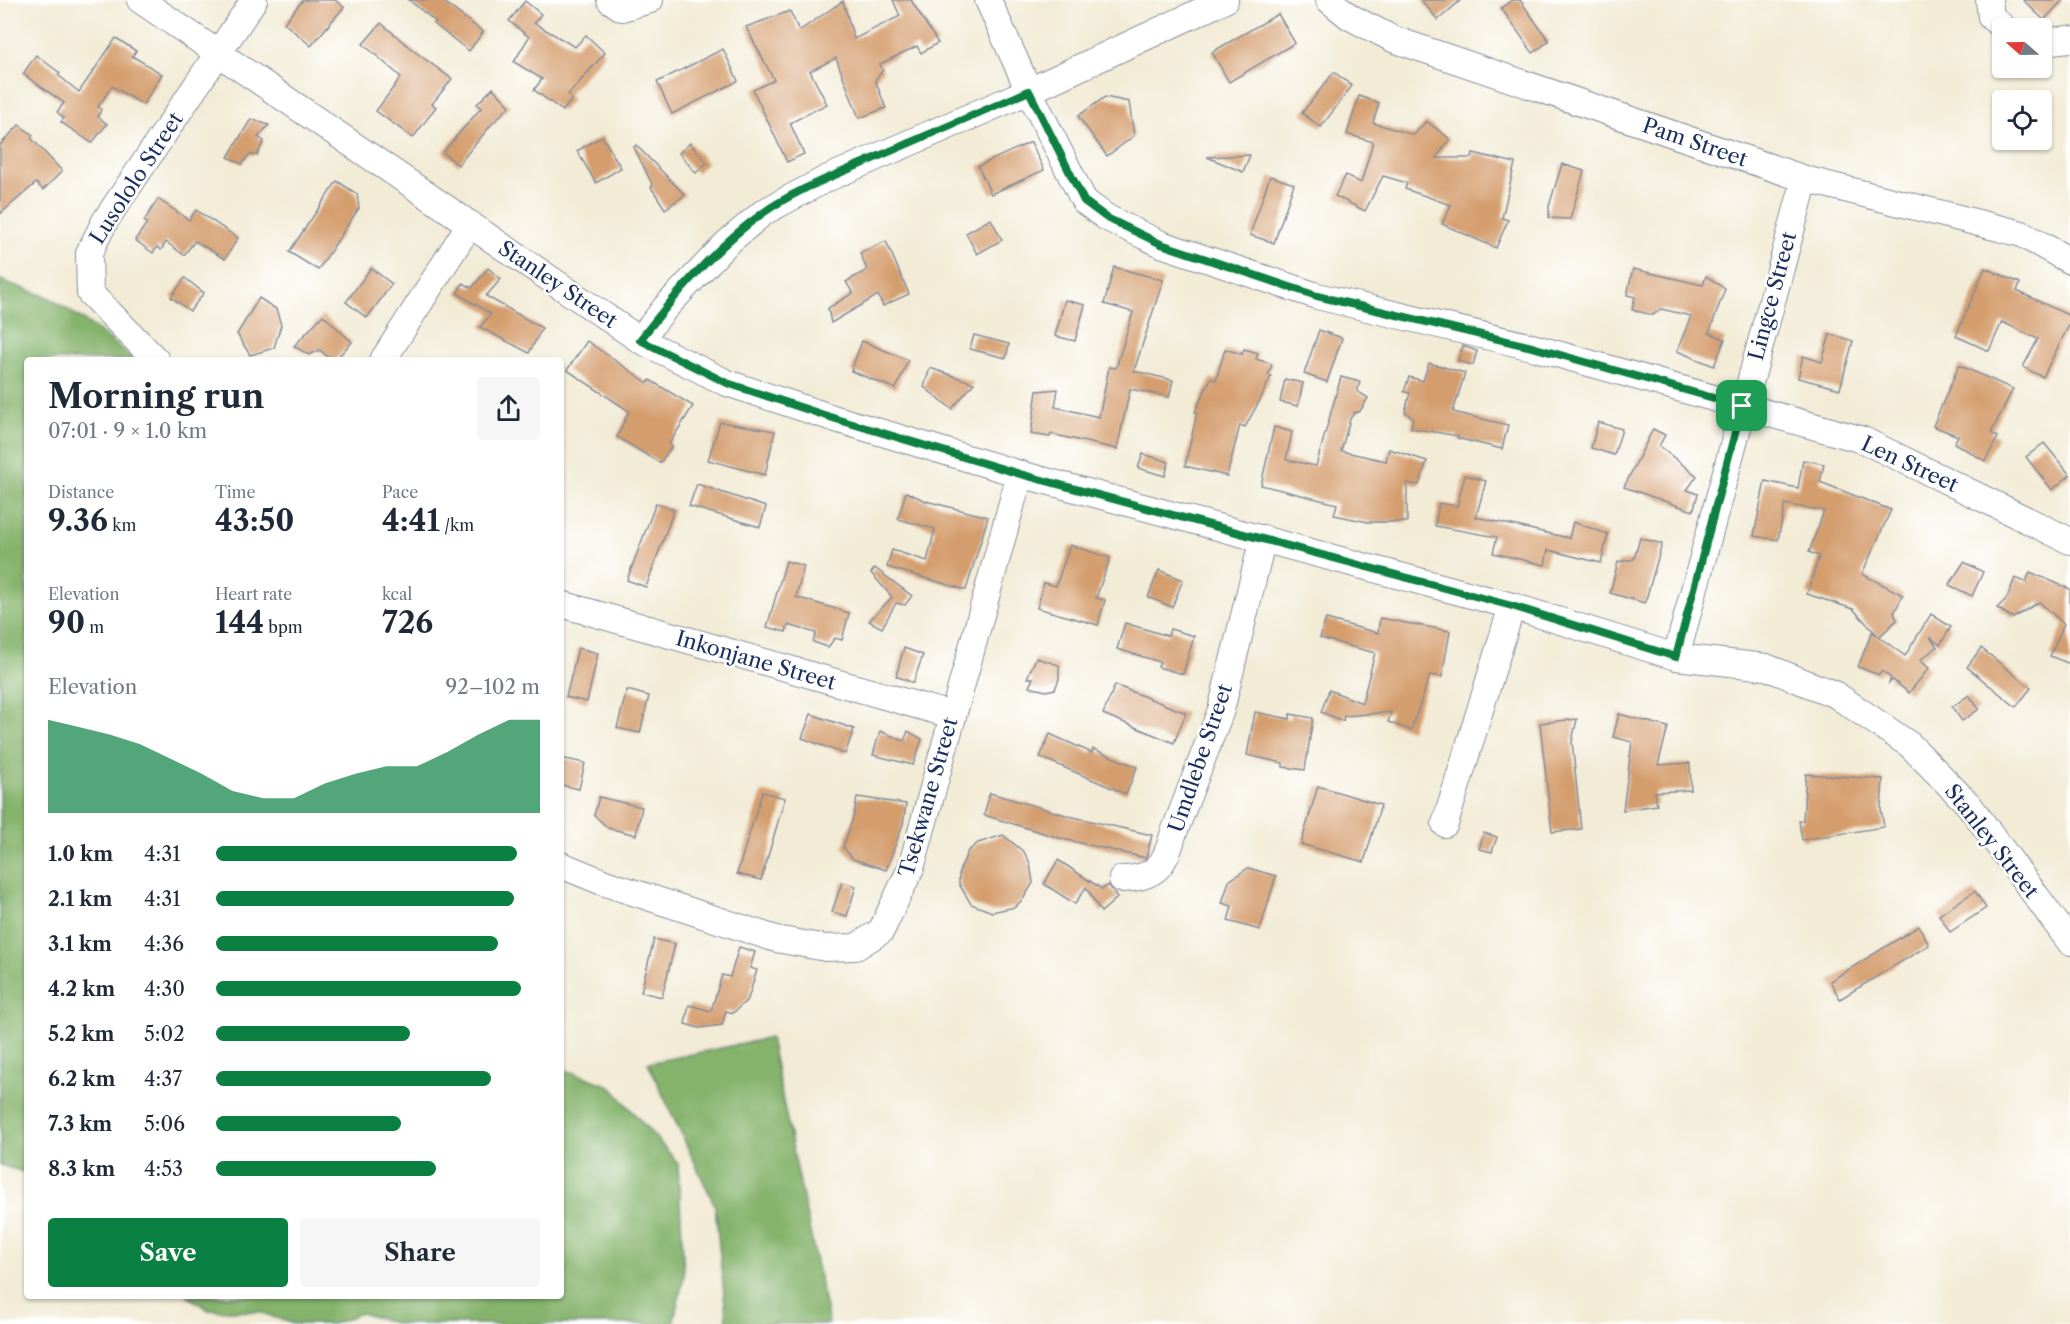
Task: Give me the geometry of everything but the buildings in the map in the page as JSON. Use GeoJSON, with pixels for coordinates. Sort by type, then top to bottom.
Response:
{"type":"FeatureCollection","features":[{"type":"Feature","properties":{"kind":"street","name":"Stanley Street"},"geometry":{"type":"LineString","coordinates":[[140,0],[640,340],[727,383],[836,419],[1020,474],[1512,606],[1676,657],[1766,667],[1836,694],[1910,744],[1969,805],[2070,942]]}},
{"type":"Feature","properties":{"kind":"street","name":"Lusololo Street"},"geometry":{"type":"LineString","coordinates":[[153,357],[90,293],[89,253],[130,180],[255,0]]}},
{"type":"Feature","properties":{"kind":"street"},"geometry":{"type":"LineString","coordinates":[[609,0],[622,8],[650,0]]}},
{"type":"Feature","properties":{"kind":"street","name":"Len Street"},"geometry":{"type":"LineString","coordinates":[[988,0],[1029,91],[1084,201],[1107,218],[1161,244],[1317,296],[1532,347],[1863,440],[2070,541]]}},
{"type":"Feature","properties":{"kind":"street"},"geometry":{"type":"LineString","coordinates":[[640,340],[665,308],[696,275],[764,212],[826,179],[1029,91],[1225,0]]}},
{"type":"Feature","properties":{"kind":"street","name":"Pam Street"},"geometry":{"type":"LineString","coordinates":[[1329,0],[1350,17],[1393,39],[1805,179],[2022,234],[2070,261]]}},
{"type":"Feature","properties":{"kind":"street"},"geometry":{"type":"LineString","coordinates":[[1989,0],[1992,18]]}},
{"type":"Feature","properties":{"kind":"street"},"geometry":{"type":"LineString","coordinates":[[2052,41],[2068,39]]}},
{"type":"Feature","properties":{"kind":"street","name":"Lingce Street"},"geometry":{"type":"LineString","coordinates":[[1676,657],[1805,179]]}},
{"type":"Feature","properties":{"kind":"street"},"geometry":{"type":"LineString","coordinates":[[385,357],[470,224]]}},
{"type":"Feature","properties":{"kind":"street","name":"Tsekwane Street"},"geometry":{"type":"LineString","coordinates":[[564,866],[605,883],[776,939],[826,948],[856,946],[881,931],[910,868],[1020,474]]}},
{"type":"Feature","properties":{"kind":"street","name":"Umdlebe Street"},"geometry":{"type":"LineString","coordinates":[[1122,879],[1140,879],[1157,870],[1167,856],[1191,784],[1221,710],[1263,538]]}},
{"type":"Feature","properties":{"kind":"street","name":"Inkonjane Street"},"geometry":{"type":"LineString","coordinates":[[564,605],[951,715]]}},
{"type":"Feature","properties":{"kind":"street"},"geometry":{"type":"LineString","coordinates":[[1445,824],[1512,606]]}},
{"type":"Feature","properties":{"kind":"green space"},"geometry":{"type":"Polygon","coordinates":[[[0,280],[50,298],[97,329],[131,357],[24,357],[24,1172],[0,1165],[0,280]]]}},
{"type":"Feature","properties":{"kind":"green space"},"geometry":{"type":"Polygon","coordinates":[[[770,1038],[829,1324],[727,1324],[715,1206],[648,1063],[770,1038]]]}},
{"type":"Feature","properties":{"kind":"green space"},"geometry":{"type":"Polygon","coordinates":[[[564,1069],[610,1086],[678,1163],[684,1276],[673,1324],[397,1324],[361,1313],[333,1324],[293,1324],[260,1312],[209,1310],[192,1299],[564,1299],[564,1069]]]}},
{"type":"Feature","properties":{"kind":"route"},"geometry":{"type":"LineString","coordinates":[[1029,91],[1084,201],[1107,218],[1161,244],[1317,296],[1532,347],[1742,406],[1676,657],[1512,606],[1020,474],[836,419],[727,383],[640,340],[665,308],[696,275],[764,212],[826,179],[1029,91]]}}]}
